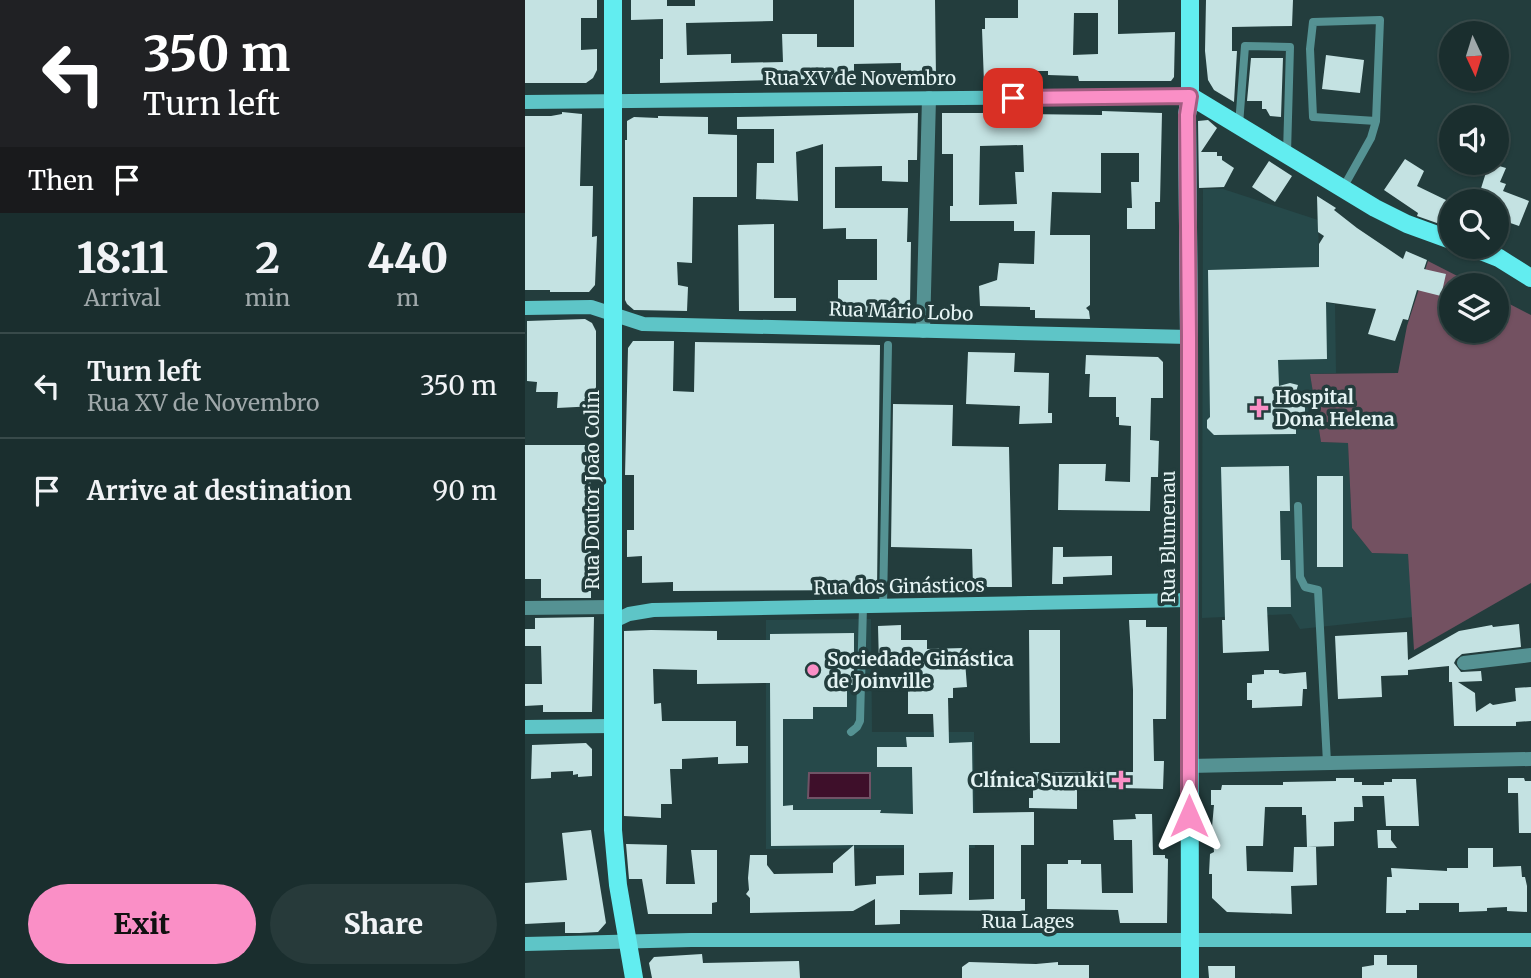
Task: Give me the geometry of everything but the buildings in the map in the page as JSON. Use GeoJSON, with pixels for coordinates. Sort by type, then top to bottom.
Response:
{"type":"FeatureCollection","features":[{"type":"Feature","properties":{"kind":"main road","name":"Rua Doutor João Colin"},"geometry":{"type":"LineString","coordinates":[[613,0],[614,855],[634,978]]}},
{"type":"Feature","properties":{"kind":"main road","name":"Rua Blumenau"},"geometry":{"type":"LineString","coordinates":[[1190,0],[1190,96],[1187,115],[1190,978]]}},
{"type":"Feature","properties":{"kind":"main road","name":"Rua XV de Novembro"},"geometry":{"type":"LineString","coordinates":[[525,102],[1190,96]]}},
{"type":"Feature","properties":{"kind":"main road"},"geometry":{"type":"LineString","coordinates":[[1190,96],[1391,217],[1439,235]]}},
{"type":"Feature","properties":{"kind":"main road"},"geometry":{"type":"LineString","coordinates":[[1501,259],[1531,278]]}},
{"type":"Feature","properties":{"kind":"main road","name":"Rua Mário Lobo"},"geometry":{"type":"LineString","coordinates":[[525,308],[591,307],[643,324],[1189,337]]}},
{"type":"Feature","properties":{"kind":"main road","name":"Rua dos Ginásticos"},"geometry":{"type":"LineString","coordinates":[[613,615],[653,610],[1188,600]]}},
{"type":"Feature","properties":{"kind":"main road"},"geometry":{"type":"LineString","coordinates":[[525,727],[613,726]]}},
{"type":"Feature","properties":{"kind":"main road","name":"Rua Lages"},"geometry":{"type":"LineString","coordinates":[[525,944],[691,940],[1531,940]]}},
{"type":"Feature","properties":{"kind":"street"},"geometry":{"type":"LineString","coordinates":[[923,331],[929,98]]}},
{"type":"Feature","properties":{"kind":"street"},"geometry":{"type":"LineString","coordinates":[[525,608],[613,615]]}},
{"type":"Feature","properties":{"kind":"street"},"geometry":{"type":"LineString","coordinates":[[1464,663],[1531,655]]}},
{"type":"Feature","properties":{"kind":"street"},"geometry":{"type":"LineString","coordinates":[[1189,766],[1531,759]]}},
{"type":"Feature","properties":{"kind":"lane"},"geometry":{"type":"LineString","coordinates":[[1343,188],[1371,138],[1376,121],[1380,20],[1313,22],[1310,49],[1313,117],[1376,121]]}},
{"type":"Feature","properties":{"kind":"lane"},"geometry":{"type":"LineString","coordinates":[[1239,125],[1245,46],[1290,47],[1287,153]]}},
{"type":"Feature","properties":{"kind":"lane"},"geometry":{"type":"LineString","coordinates":[[883,606],[888,345]]}},
{"type":"Feature","properties":{"kind":"lane"},"geometry":{"type":"LineString","coordinates":[[1298,506],[1301,583],[1318,590],[1327,763]]}},
{"type":"Feature","properties":{"kind":"lane"},"geometry":{"type":"LineString","coordinates":[[851,732],[860,721],[863,606]]}},
{"type":"Feature","properties":{"kind":"shaded area","name":"Hospital Dona Helena"},"geometry":{"type":"Polygon","coordinates":[[[1203,189],[1223,189],[1318,220],[1320,302],[1335,304],[1336,373],[1310,374],[1321,442],[1348,443],[1352,528],[1372,553],[1408,554],[1413,617],[1300,629],[1291,614],[1202,618],[1203,189]]]}},
{"type":"Feature","properties":{"kind":"shaded area"},"geometry":{"type":"Polygon","coordinates":[[[1428,261],[1452,273],[1439,273],[1439,343],[1509,343],[1509,304],[1531,315],[1531,583],[1414,650],[1408,554],[1372,553],[1352,528],[1348,443],[1321,442],[1310,374],[1398,373],[1407,326],[1428,261]]]}},
{"type":"Feature","properties":{"kind":"shaded area","name":"Sociedade Ginástica de Joinville"},"geometry":{"type":"Polygon","coordinates":[[[871,619],[872,732],[974,732],[975,848],[766,849],[766,620],[871,619]]]}},
{"type":"Feature","properties":{"kind":"shaded area"},"geometry":{"type":"Polygon","coordinates":[[[809,773],[870,773],[870,798],[808,798],[809,773]]]}},
{"type":"Feature","properties":{"kind":"place","name":"Hospital Dona Helena"},"geometry":{"type":"Point","coordinates":[1259,408]}},
{"type":"Feature","properties":{"kind":"place","name":"Sociedade Ginástica de Joinville"},"geometry":{"type":"Point","coordinates":[813,670]}},
{"type":"Feature","properties":{"kind":"place","name":"Clínica Suzuki"},"geometry":{"type":"Point","coordinates":[1121,780]}},
{"type":"Feature","properties":{"kind":"route"},"geometry":{"type":"LineString","coordinates":[[1013,98],[1190,96],[1187,115],[1189,816]]}}]}
